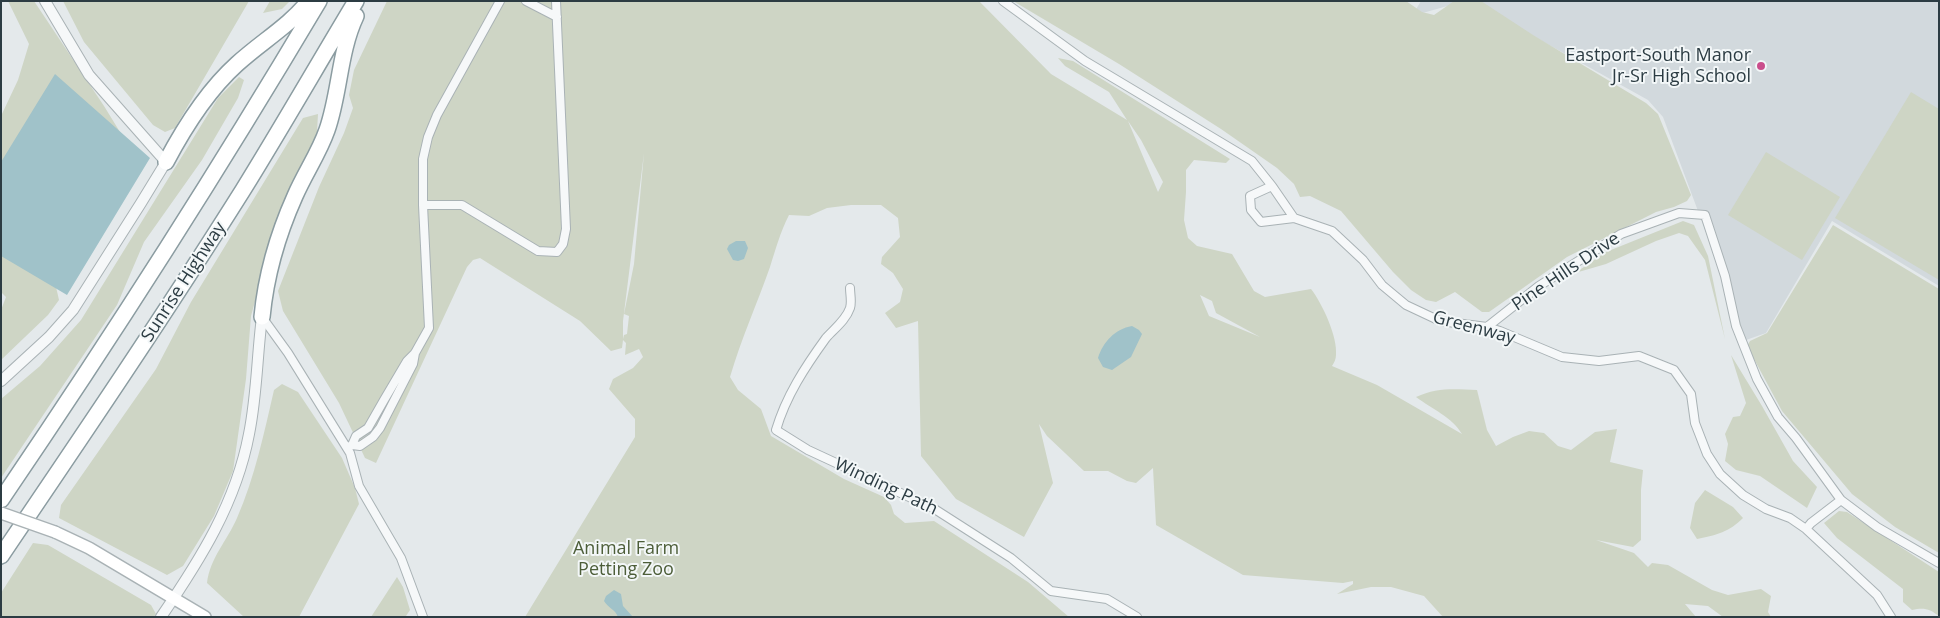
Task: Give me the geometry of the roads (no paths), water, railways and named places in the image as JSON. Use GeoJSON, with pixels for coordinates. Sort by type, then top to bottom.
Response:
{"type":"FeatureCollection","features":[{"type":"Feature","properties":{"kind":"highway"},"geometry":{"type":"LineString","coordinates":[[166,162],[197,110],[217,84],[239,62],[290,21],[310,1]]}},
{"type":"Feature","properties":{"kind":"highway","name":"Sunrise Highway"},"geometry":{"type":"LineString","coordinates":[[1,500],[151,275],[220,166],[319,1]]}},
{"type":"Feature","properties":{"kind":"highway","name":"Sunrise Highway"},"geometry":{"type":"LineString","coordinates":[[1,556],[103,407],[197,263],[283,125],[356,1]]}},
{"type":"Feature","properties":{"kind":"highway"},"geometry":{"type":"LineString","coordinates":[[262,317],[267,282],[276,248],[296,195],[327,130],[348,39],[364,1]]}},
{"type":"Feature","properties":{"kind":"main road"},"geometry":{"type":"LineString","coordinates":[[1,513],[55,532],[97,553],[205,617]]}},
{"type":"Feature","properties":{"kind":"street"},"geometry":{"type":"LineString","coordinates":[[1,381],[49,337],[73,310],[166,162],[89,75],[45,1]]}},
{"type":"Feature","properties":{"kind":"street"},"geometry":{"type":"LineString","coordinates":[[350,446],[356,436],[368,428],[407,361],[415,353],[429,328],[423,205],[423,159],[428,137],[437,115],[500,1]]}},
{"type":"Feature","properties":{"kind":"street"},"geometry":{"type":"LineString","coordinates":[[526,1],[557,17]]}},
{"type":"Feature","properties":{"kind":"street"},"geometry":{"type":"LineString","coordinates":[[423,205],[462,205],[538,251],[556,252],[563,244],[566,228],[556,1]]}},
{"type":"Feature","properties":{"kind":"street"},"geometry":{"type":"LineString","coordinates":[[1003,1],[1085,61],[1252,161],[1294,218]]}},
{"type":"Feature","properties":{"kind":"street","name":"Greenway"},"geometry":{"type":"LineString","coordinates":[[1272,186],[1250,196],[1251,210],[1261,222],[1294,218],[1332,231],[1363,260],[1382,285],[1406,306],[1440,321],[1486,327],[1500,331],[1562,357],[1599,361],[1639,356],[1674,370],[1691,394],[1698,431],[1707,454],[1720,474],[1743,494],[1766,509],[1790,518],[1806,530],[1876,595],[1891,617]]}},
{"type":"Feature","properties":{"kind":"street","name":"Pine Hills Drive"},"geometry":{"type":"LineString","coordinates":[[1486,327],[1539,286],[1621,234],[1679,213],[1705,215],[1725,276],[1736,326],[1758,379],[1778,417],[1796,438],[1840,500]]}},
{"type":"Feature","properties":{"kind":"street","name":"Winding Path"},"geometry":{"type":"LineString","coordinates":[[850,288],[851,307],[802,372],[781,413],[776,430],[808,450],[933,508],[1011,558],[1051,591],[1107,599],[1138,617]]}},
{"type":"Feature","properties":{"kind":"street"},"geometry":{"type":"LineString","coordinates":[[262,317],[350,446],[360,486],[401,558],[424,617]]}},
{"type":"Feature","properties":{"kind":"street"},"geometry":{"type":"LineString","coordinates":[[161,617],[217,527],[240,472],[252,416],[262,317]]}},
{"type":"Feature","properties":{"kind":"street"},"geometry":{"type":"LineString","coordinates":[[350,446],[360,446],[374,437],[413,364],[415,353]]}},
{"type":"Feature","properties":{"kind":"street"},"geometry":{"type":"LineString","coordinates":[[384,400],[392,404]]}},
{"type":"Feature","properties":{"kind":"street"},"geometry":{"type":"LineString","coordinates":[[1806,530],[1811,523],[1840,500],[1877,527],[1939,563]]}},
{"type":"Feature","properties":{"kind":"water"},"geometry":{"type":"Polygon","coordinates":[[[55,74],[150,158],[67,295],[1,256],[1,162],[55,74]]]}},
{"type":"Feature","properties":{"kind":"water"},"geometry":{"type":"Polygon","coordinates":[[[736,241],[745,241],[748,248],[744,259],[738,261],[733,260],[727,249],[729,245],[736,241]]]}},
{"type":"Feature","properties":{"kind":"water"},"geometry":{"type":"Polygon","coordinates":[[[1132,326],[1142,334],[1131,357],[1112,370],[1103,367],[1098,358],[1106,342],[1115,333],[1132,326]]]}},
{"type":"Feature","properties":{"kind":"water"},"geometry":{"type":"Polygon","coordinates":[[[614,590],[621,594],[623,606],[633,617],[618,617],[604,601],[606,596],[614,590]]]}},
{"type":"Feature","properties":{"kind":"place","name":"Eastport-South Manor Jr-Sr High School"},"geometry":{"type":"Point","coordinates":[1761,66]}},
{"type":"Feature","properties":{"kind":"park label","name":"Animal Farm Petting Zoo"},"geometry":{"type":"Point","coordinates":[626,559]}}]}
